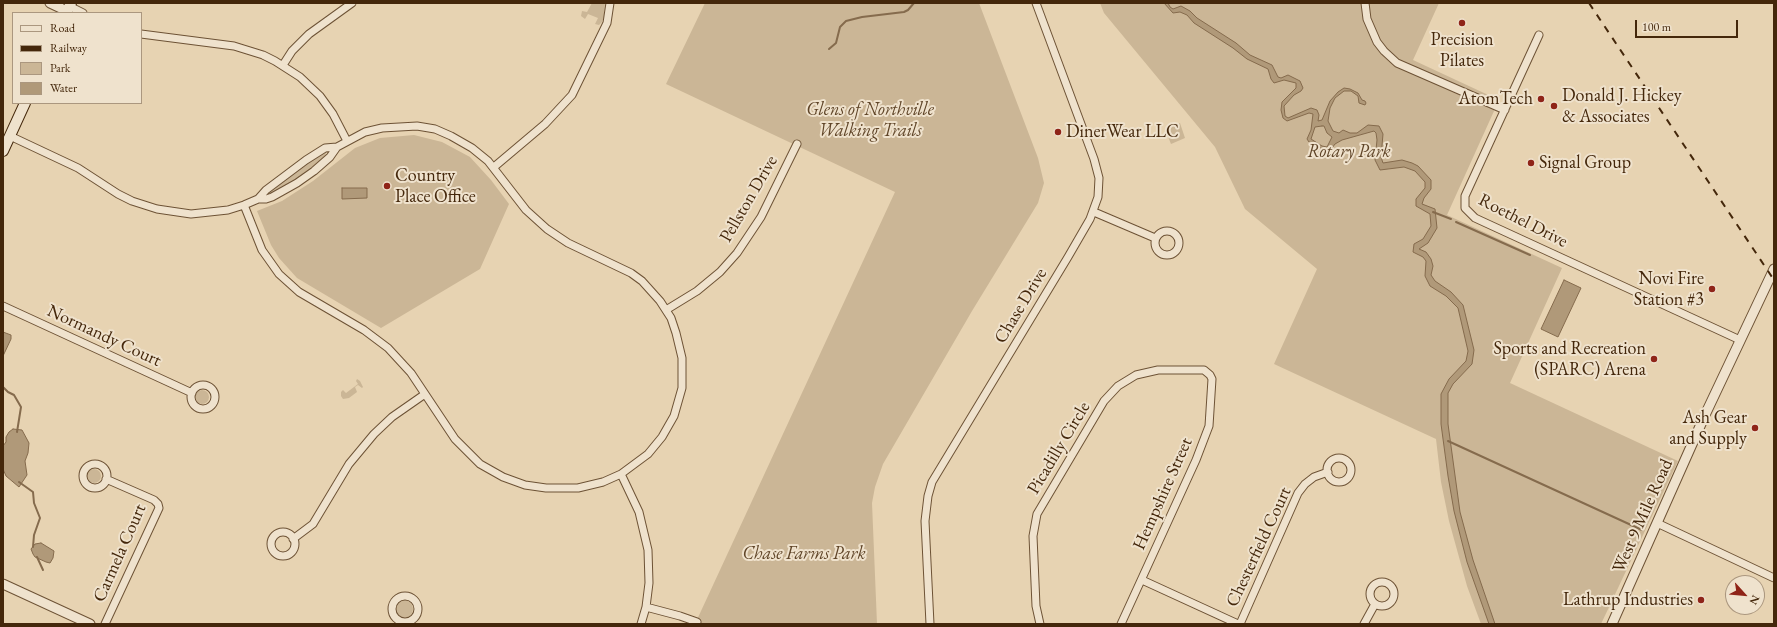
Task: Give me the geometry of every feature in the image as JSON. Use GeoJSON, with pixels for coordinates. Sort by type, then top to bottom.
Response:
{"type":"FeatureCollection","features":[{"type":"Feature","properties":{"kind":"main road"},"geometry":{"type":"LineString","coordinates":[[3,152],[25,104]]}},
{"type":"Feature","properties":{"kind":"street"},"geometry":{"type":"LineString","coordinates":[[50,3],[80,12]]}},
{"type":"Feature","properties":{"kind":"street"},"geometry":{"type":"LineString","coordinates":[[283,65],[292,50],[309,34],[352,3]]}},
{"type":"Feature","properties":{"kind":"street"},"geometry":{"type":"LineString","coordinates":[[494,167],[546,124],[562,107],[578,84],[595,50],[609,18],[610,3]]}},
{"type":"Feature","properties":{"kind":"street","name":"Chase Drive"},"geometry":{"type":"LineString","coordinates":[[930,624],[925,521],[928,496],[932,482],[1094,212],[1099,189],[1097,170],[1036,3]]}},
{"type":"Feature","properties":{"kind":"street"},"geometry":{"type":"LineString","coordinates":[[1365,3],[1367,19],[1377,42],[1397,63],[1505,110]]}},
{"type":"Feature","properties":{"kind":"street"},"geometry":{"type":"LineString","coordinates":[[142,34],[234,46],[263,55],[283,65],[300,77],[327,105],[347,141]]}},
{"type":"Feature","properties":{"kind":"street","name":"Roethel Drive"},"geometry":{"type":"LineString","coordinates":[[1539,35],[1465,196],[1465,208],[1474,218],[1740,340]]}},
{"type":"Feature","properties":{"kind":"street"},"geometry":{"type":"LineString","coordinates":[[10,136],[78,168],[118,194],[144,205],[174,212],[191,214],[228,210],[258,199],[272,197],[297,183],[330,157],[337,147],[365,132],[399,126],[425,127],[451,136],[468,144],[494,167],[526,210],[546,229],[568,244],[616,265],[637,277],[649,288],[666,310],[676,333],[682,358],[683,380],[680,400],[674,416],[662,437],[641,460],[621,474],[590,485],[564,489],[536,487],[502,477],[480,464],[464,450],[450,433],[425,394],[401,361],[378,339],[304,295],[279,274],[262,250],[244,205]]}},
{"type":"Feature","properties":{"kind":"street","name":"Pellston Drive"},"geometry":{"type":"LineString","coordinates":[[666,310],[696,291],[720,272],[737,253],[751,235],[764,212],[797,144]]}},
{"type":"Feature","properties":{"kind":"street"},"geometry":{"type":"LineString","coordinates":[[258,199],[266,190],[306,160],[325,148],[337,147]]}},
{"type":"Feature","properties":{"kind":"street"},"geometry":{"type":"LineString","coordinates":[[1094,212],[1155,238]]}},
{"type":"Feature","properties":{"kind":"street","name":"West 9 Mile Road"},"geometry":{"type":"LineString","coordinates":[[1612,624],[1740,340],[1774,269]]}},
{"type":"Feature","properties":{"kind":"street","name":"Normandy Court"},"geometry":{"type":"LineString","coordinates":[[3,306],[192,393]]}},
{"type":"Feature","properties":{"kind":"street","name":"Picadilly Circle"},"geometry":{"type":"LineString","coordinates":[[1040,624],[1036,606],[1033,536],[1036,518],[1043,502],[1104,401],[1123,382],[1144,373],[1158,370],[1196,369],[1204,370],[1209,373]]}},
{"type":"Feature","properties":{"kind":"street","name":"Hempshire Street"},"geometry":{"type":"LineString","coordinates":[[1121,624],[1196,460],[1209,426],[1212,379],[1209,373]]}},
{"type":"Feature","properties":{"kind":"street"},"geometry":{"type":"LineString","coordinates":[[293,539],[313,524],[346,469],[361,449],[392,417],[425,394]]}},
{"type":"Feature","properties":{"kind":"street","name":"Chesterfield Court"},"geometry":{"type":"LineString","coordinates":[[1239,624],[1298,493],[1305,484],[1314,477],[1328,472]]}},
{"type":"Feature","properties":{"kind":"street"},"geometry":{"type":"LineString","coordinates":[[621,474],[637,507],[645,531],[650,572],[646,607],[641,624]]}},
{"type":"Feature","properties":{"kind":"street","name":"Carmela Court"},"geometry":{"type":"LineString","coordinates":[[105,624],[159,508],[158,504],[154,500],[106,479]]}},
{"type":"Feature","properties":{"kind":"street"},"geometry":{"type":"LineString","coordinates":[[1657,523],[1774,578]]}},
{"type":"Feature","properties":{"kind":"street"},"geometry":{"type":"LineString","coordinates":[[1142,580],[1239,624]]}},
{"type":"Feature","properties":{"kind":"street"},"geometry":{"type":"LineString","coordinates":[[3,584],[90,624]]}},
{"type":"Feature","properties":{"kind":"street"},"geometry":{"type":"LineString","coordinates":[[1364,624],[1375,604]]}},
{"type":"Feature","properties":{"kind":"street"},"geometry":{"type":"LineString","coordinates":[[646,607],[697,622]]}},
{"type":"Feature","properties":{"kind":"green space"},"geometry":{"type":"Polygon","coordinates":[[[592,3],[605,3],[604,17],[599,25],[595,24],[598,18],[588,14],[585,19],[581,16],[582,11],[587,12],[592,3]]]}},
{"type":"Feature","properties":{"kind":"green space","name":"Chase Farms Park"},"geometry":{"type":"Polygon","coordinates":[[[705,3],[979,3],[1038,158],[1044,183],[1038,203],[972,311],[883,464],[875,487],[872,503],[877,624],[695,624],[895,192],[666,84],[705,3]]]}},
{"type":"Feature","properties":{"kind":"green space","name":"Rotary Park"},"geometry":{"type":"Polygon","coordinates":[[[1100,3],[1439,3],[1413,60],[1499,100],[1447,215],[1562,268],[1510,383],[1678,461],[1601,624],[1481,624],[1467,586],[1449,521],[1441,482],[1436,439],[1274,364],[1317,269],[1245,209],[1215,147],[1104,13],[1100,3]]]}},
{"type":"Feature","properties":{"kind":"green space"},"geometry":{"type":"Polygon","coordinates":[[[1180,123],[1185,138],[1171,144],[1165,129],[1180,123]]]}},
{"type":"Feature","properties":{"kind":"green space"},"geometry":{"type":"Polygon","coordinates":[[[414,135],[442,142],[470,157],[491,180],[509,204],[480,269],[381,328],[297,278],[279,258],[271,245],[257,211],[282,201],[313,181],[355,148],[380,138],[414,135]]]}},
{"type":"Feature","properties":{"kind":"green space"},"geometry":{"type":"Polygon","coordinates":[[[324,152],[326,153],[325,157],[295,180],[272,193],[266,194],[309,161],[324,152]]]}},
{"type":"Feature","properties":{"kind":"green space"},"geometry":{"type":"Polygon","coordinates":[[[357,379],[363,387],[362,388],[358,385],[355,387],[357,392],[349,398],[343,399],[341,392],[343,390],[346,393],[358,384],[356,381],[357,379]]]}},
{"type":"Feature","properties":{"kind":"green space"},"geometry":{"type":"Polygon","coordinates":[[[202,390],[207,392],[209,397],[207,402],[202,404],[197,402],[195,397],[197,392],[202,390]]]}},
{"type":"Feature","properties":{"kind":"green space"},"geometry":{"type":"Polygon","coordinates":[[[91,469],[97,469],[101,473],[101,479],[97,483],[91,483],[87,479],[87,473],[91,469]]]}},
{"type":"Feature","properties":{"kind":"green space"},"geometry":{"type":"Polygon","coordinates":[[[404,600],[410,603],[413,609],[410,615],[404,618],[398,615],[395,609],[398,603],[404,600]]]}},
{"type":"Feature","properties":{"kind":"water"},"geometry":{"type":"Polygon","coordinates":[[[1164,3],[1168,3],[1173,9],[1181,6],[1190,11],[1197,18],[1236,43],[1250,55],[1272,65],[1278,77],[1281,78],[1288,75],[1300,81],[1303,88],[1284,106],[1285,116],[1288,118],[1311,108],[1317,110],[1319,115],[1318,121],[1322,120],[1330,101],[1338,92],[1344,88],[1358,93],[1362,100],[1365,101],[1365,105],[1359,103],[1358,96],[1351,91],[1344,91],[1335,98],[1330,108],[1328,121],[1333,131],[1339,133],[1343,130],[1350,133],[1357,133],[1368,125],[1379,126],[1383,134],[1381,157],[1383,163],[1402,160],[1412,163],[1418,166],[1431,180],[1431,189],[1424,198],[1422,204],[1435,209],[1437,228],[1428,243],[1419,249],[1426,252],[1431,259],[1433,266],[1431,275],[1435,281],[1451,292],[1463,305],[1474,350],[1472,364],[1453,384],[1448,393],[1448,424],[1460,512],[1473,560],[1495,624],[1489,624],[1467,562],[1454,511],[1448,476],[1441,424],[1441,394],[1449,379],[1466,361],[1468,351],[1458,308],[1446,296],[1430,286],[1425,276],[1426,261],[1423,257],[1413,252],[1414,244],[1423,239],[1431,226],[1430,214],[1416,206],[1416,199],[1425,188],[1425,182],[1415,171],[1404,167],[1380,170],[1375,160],[1377,140],[1376,133],[1374,131],[1342,140],[1335,144],[1329,152],[1309,142],[1307,139],[1311,130],[1313,114],[1309,113],[1287,121],[1283,118],[1281,110],[1282,102],[1296,88],[1296,83],[1284,80],[1274,83],[1268,69],[1247,59],[1233,48],[1194,23],[1187,15],[1180,12],[1173,13],[1164,3]],[[1324,126],[1315,127],[1311,139],[1322,146],[1327,147],[1332,137],[1327,133],[1324,126]]]}},
{"type":"Feature","properties":{"kind":"water"},"geometry":{"type":"Polygon","coordinates":[[[342,188],[367,188],[367,198],[342,199],[342,188]]]}},
{"type":"Feature","properties":{"kind":"water"},"geometry":{"type":"Polygon","coordinates":[[[1564,280],[1581,288],[1558,337],[1541,329],[1564,280]]]}},
{"type":"Feature","properties":{"kind":"water"},"geometry":{"type":"Polygon","coordinates":[[[3,332],[11,335],[11,339],[3,356],[3,332]]]}},
{"type":"Feature","properties":{"kind":"water"},"geometry":{"type":"Polygon","coordinates":[[[13,429],[22,430],[29,443],[25,461],[27,475],[19,487],[6,476],[3,469],[3,446],[6,442],[6,437],[13,429]]]}},
{"type":"Feature","properties":{"kind":"water"},"geometry":{"type":"Polygon","coordinates":[[[41,543],[54,551],[53,558],[50,563],[35,557],[33,554],[31,549],[35,544],[41,543]]]}},
{"type":"Feature","properties":{"kind":"waterway"},"geometry":{"type":"LineString","coordinates":[[829,49],[836,43],[840,27],[846,21],[862,17],[904,12],[914,3]]}},
{"type":"Feature","properties":{"kind":"waterway"},"geometry":{"type":"LineString","coordinates":[[1433,212],[1451,219]]}},
{"type":"Feature","properties":{"kind":"waterway"},"geometry":{"type":"LineString","coordinates":[[1456,222],[1530,255]]}},
{"type":"Feature","properties":{"kind":"waterway"},"geometry":{"type":"LineString","coordinates":[[3,387],[14,395],[21,407],[17,432]]}},
{"type":"Feature","properties":{"kind":"waterway"},"geometry":{"type":"LineString","coordinates":[[1448,441],[1642,530]]}},
{"type":"Feature","properties":{"kind":"waterway"},"geometry":{"type":"LineString","coordinates":[[19,482],[33,492],[34,503],[40,518],[34,535],[33,547]]}},
{"type":"Feature","properties":{"kind":"waterway"},"geometry":{"type":"LineString","coordinates":[[37,557],[43,570]]}},
{"type":"Feature","properties":{"kind":"railway"},"geometry":{"type":"LineString","coordinates":[[1589,3],[1774,280]]}},
{"type":"Feature","properties":{"kind":"place","name":"Precision Pilates"},"geometry":{"type":"Point","coordinates":[1462,23]}},
{"type":"Feature","properties":{"kind":"place","name":"AtomTech"},"geometry":{"type":"Point","coordinates":[1541,99]}},
{"type":"Feature","properties":{"kind":"place","name":"Donald J. Hickey & Associates"},"geometry":{"type":"Point","coordinates":[1554,106]}},
{"type":"Feature","properties":{"kind":"place","name":"DinerWear LLC"},"geometry":{"type":"Point","coordinates":[1058,132]}},
{"type":"Feature","properties":{"kind":"place","name":"Signal Group"},"geometry":{"type":"Point","coordinates":[1531,163]}},
{"type":"Feature","properties":{"kind":"place","name":"Country Place Office"},"geometry":{"type":"Point","coordinates":[387,186]}},
{"type":"Feature","properties":{"kind":"place","name":"Novi Fire Station #3"},"geometry":{"type":"Point","coordinates":[1712,289]}},
{"type":"Feature","properties":{"kind":"place","name":"Sports and Recreation (SPARC) Arena"},"geometry":{"type":"Point","coordinates":[1654,359]}},
{"type":"Feature","properties":{"kind":"place","name":"Ash Gear and Supply"},"geometry":{"type":"Point","coordinates":[1755,428]}},
{"type":"Feature","properties":{"kind":"place","name":"Lathrup Industries"},"geometry":{"type":"Point","coordinates":[1701,600]}},
{"type":"Feature","properties":{"kind":"park label","name":"Glens of Northville Walking Trails"},"geometry":{"type":"Point","coordinates":[870,120]}}]}
